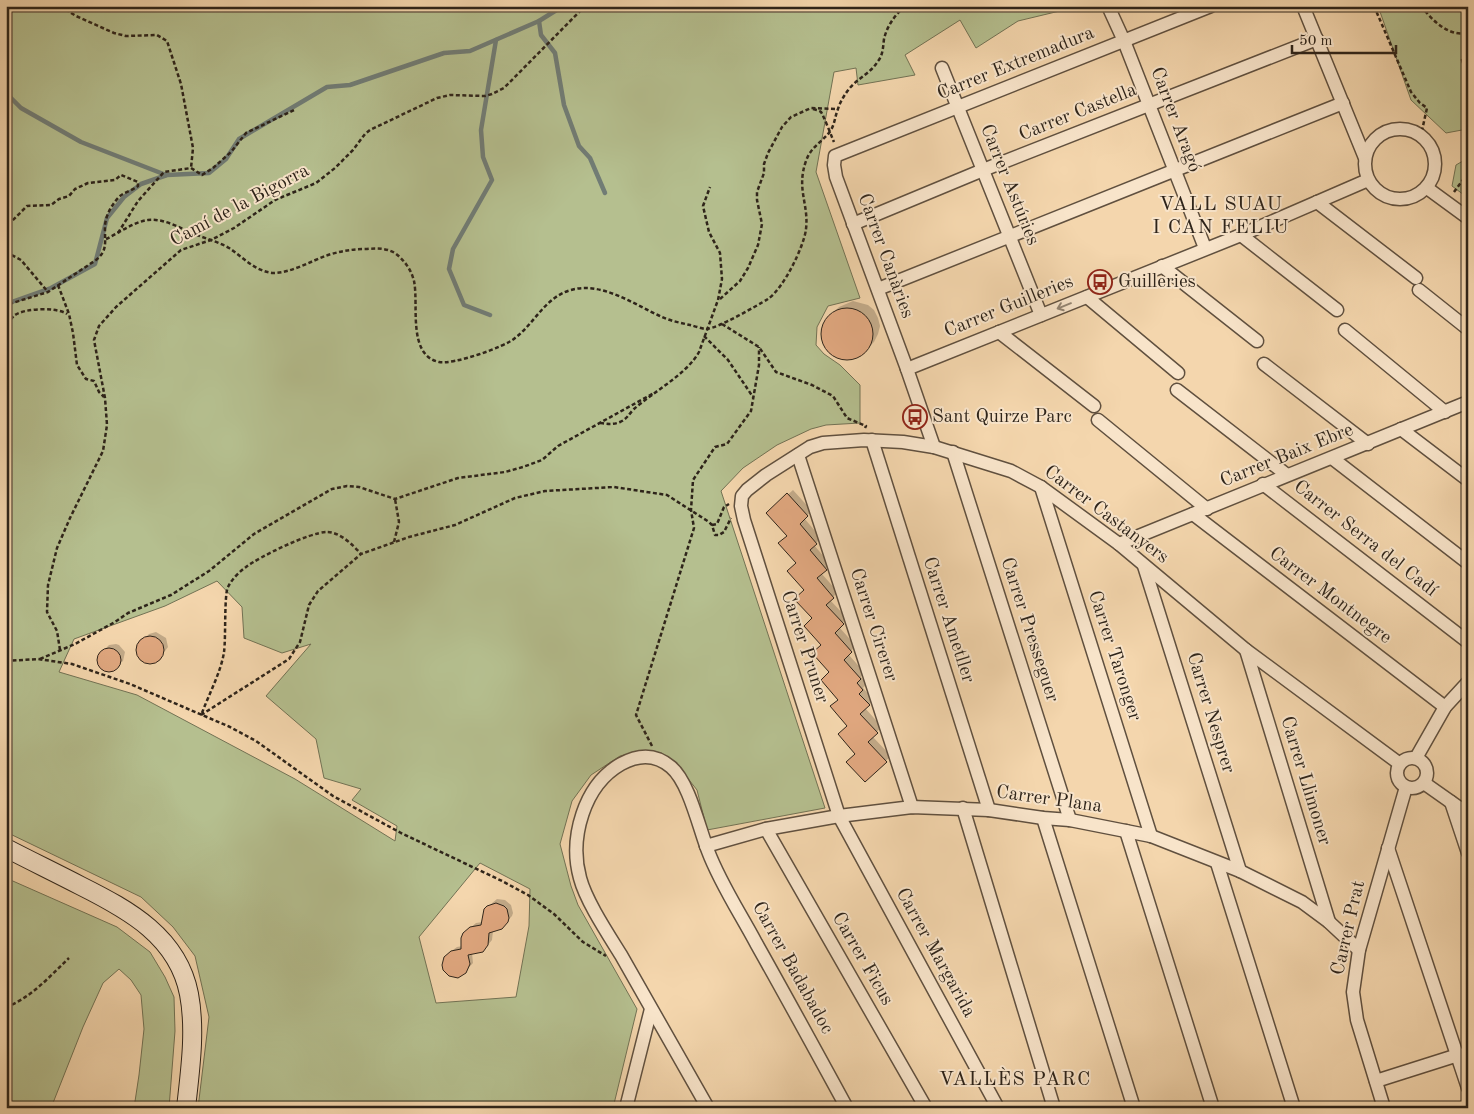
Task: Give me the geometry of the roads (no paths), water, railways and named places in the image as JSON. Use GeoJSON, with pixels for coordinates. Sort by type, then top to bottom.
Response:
{"type":"FeatureCollection","features":[{"type":"Feature","properties":{"kind":"main road"},"geometry":{"type":"LineString","coordinates":[[6,848],[121,906],[150,927],[170,949],[182,970],[191,1008],[192,1039],[186,1108]]}},
{"type":"Feature","properties":{"kind":"street","name":"Carrer Aragó"},"geometry":{"type":"LineString","coordinates":[[1108,6],[1124,41],[1205,248]]}},
{"type":"Feature","properties":{"kind":"street","name":"Carrer Extremadura"},"geometry":{"type":"LineString","coordinates":[[836,156],[1211,6]]}},
{"type":"Feature","properties":{"kind":"street"},"geometry":{"type":"LineString","coordinates":[[1303,6],[1365,158]]}},
{"type":"Feature","properties":{"kind":"street","name":"Carrer Castella"},"geometry":{"type":"LineString","coordinates":[[853,224],[983,170],[1317,39]]}},
{"type":"Feature","properties":{"kind":"street","name":"Carrer Astúries"},"geometry":{"type":"LineString","coordinates":[[942,68],[1041,315]]}},
{"type":"Feature","properties":{"kind":"street"},"geometry":{"type":"LineString","coordinates":[[878,288],[1343,103]]}},
{"type":"Feature","properties":{"kind":"street"},"geometry":{"type":"LineString","coordinates":[[1396,128],[1416,132],[1426,139],[1434,152],[1435,172],[1427,188],[1413,198],[1403,200],[1389,198],[1375,189],[1368,180],[1364,165],[1365,158],[1367,150],[1378,136],[1396,128]]}},
{"type":"Feature","properties":{"kind":"street","name":"Carrer Canàries"},"geometry":{"type":"LineString","coordinates":[[836,156],[834,165],[836,177],[907,369]]}},
{"type":"Feature","properties":{"kind":"street","name":"Carrer Guilleries"},"geometry":{"type":"LineString","coordinates":[[907,369],[1241,235],[1368,180]]}},
{"type":"Feature","properties":{"kind":"street"},"geometry":{"type":"LineString","coordinates":[[1427,188],[1468,218]]}},
{"type":"Feature","properties":{"kind":"street"},"geometry":{"type":"LineString","coordinates":[[1316,202],[1418,284],[1468,329]]}},
{"type":"Feature","properties":{"kind":"street"},"geometry":{"type":"LineString","coordinates":[[1241,235],[1337,310]]}},
{"type":"Feature","properties":{"kind":"street"},"geometry":{"type":"LineString","coordinates":[[1162,266],[1257,341]]}},
{"type":"Feature","properties":{"kind":"street"},"geometry":{"type":"LineString","coordinates":[[1087,296],[1178,373]]}},
{"type":"Feature","properties":{"kind":"street"},"geometry":{"type":"LineString","coordinates":[[1345,330],[1445,412]]}},
{"type":"Feature","properties":{"kind":"street"},"geometry":{"type":"LineString","coordinates":[[999,332],[1094,406]]}},
{"type":"Feature","properties":{"kind":"street"},"geometry":{"type":"LineString","coordinates":[[1264,364],[1368,444]]}},
{"type":"Feature","properties":{"kind":"street"},"geometry":{"type":"LineString","coordinates":[[907,369],[934,447]]}},
{"type":"Feature","properties":{"kind":"street"},"geometry":{"type":"LineString","coordinates":[[1177,390],[1287,475]]}},
{"type":"Feature","properties":{"kind":"street","name":"Carrer Baix Ebre"},"geometry":{"type":"LineString","coordinates":[[1119,544],[1468,402]]}},
{"type":"Feature","properties":{"kind":"street"},"geometry":{"type":"LineString","coordinates":[[1098,420],[1207,509]]}},
{"type":"Feature","properties":{"kind":"street"},"geometry":{"type":"LineString","coordinates":[[1402,429],[1468,480]]}},
{"type":"Feature","properties":{"kind":"street","name":"Carrer Castanyers"},"geometry":{"type":"LineString","coordinates":[[744,493],[766,475],[810,447],[823,443],[868,440],[903,442],[953,452],[1010,471],[1041,487],[1119,544],[1246,650],[1400,764]]}},
{"type":"Feature","properties":{"kind":"street","name":"Carrer Ametller"},"geometry":{"type":"LineString","coordinates":[[868,440],[989,810]]}},
{"type":"Feature","properties":{"kind":"street","name":"Carrer Presseguer"},"geometry":{"type":"LineString","coordinates":[[953,452],[1070,820]]}},
{"type":"Feature","properties":{"kind":"street","name":"Carrer Cirerer"},"geometry":{"type":"LineString","coordinates":[[798,455],[912,807]]}},
{"type":"Feature","properties":{"kind":"street"},"geometry":{"type":"LineString","coordinates":[[1332,458],[1468,563]]}},
{"type":"Feature","properties":{"kind":"street","name":"Carrer Serra del Cadí"},"geometry":{"type":"LineString","coordinates":[[1263,484],[1468,642]]}},
{"type":"Feature","properties":{"kind":"street","name":"Carrer Taronger"},"geometry":{"type":"LineString","coordinates":[[1041,487],[1151,836]]}},
{"type":"Feature","properties":{"kind":"street","name":"Carrer Pruner"},"geometry":{"type":"LineString","coordinates":[[744,493],[741,506],[744,520],[839,816]]}},
{"type":"Feature","properties":{"kind":"street","name":"Carrer Montnegre"},"geometry":{"type":"LineString","coordinates":[[1193,514],[1445,707]]}},
{"type":"Feature","properties":{"kind":"street","name":"Carrer Nesprer"},"geometry":{"type":"LineString","coordinates":[[1144,566],[1240,871]]}},
{"type":"Feature","properties":{"kind":"street","name":"Carrer Llimoner"},"geometry":{"type":"LineString","coordinates":[[1246,650],[1329,922]]}},
{"type":"Feature","properties":{"kind":"street"},"geometry":{"type":"LineString","coordinates":[[1416,758],[1445,707],[1467,683]]}},
{"type":"Feature","properties":{"kind":"street","name":"Carrer Badabadoc"},"geometry":{"type":"LineString","coordinates":[[652,1010],[586,893],[580,879],[576,849],[577,834],[591,795],[616,767],[631,758],[645,756],[658,758],[673,768],[683,783],[713,864],[847,1108]]}},
{"type":"Feature","properties":{"kind":"street"},"geometry":{"type":"LineString","coordinates":[[1407,758],[1416,758],[1424,763],[1428,773],[1424,783],[1416,788],[1406,787],[1398,779],[1398,769],[1400,764],[1407,758]]}},
{"type":"Feature","properties":{"kind":"street"},"geometry":{"type":"LineString","coordinates":[[1424,783],[1468,814]]}},
{"type":"Feature","properties":{"kind":"street","name":"Carrer Prat"},"geometry":{"type":"LineString","coordinates":[[1384,1108],[1354,1004],[1355,973],[1359,950],[1406,787]]}},
{"type":"Feature","properties":{"kind":"street"},"geometry":{"type":"LineString","coordinates":[[1451,802],[1468,853]]}},
{"type":"Feature","properties":{"kind":"street","name":"Carrer Plana"},"geometry":{"type":"LineString","coordinates":[[706,846],[766,829],[839,816],[912,807],[989,810],[1070,820],[1151,836],[1240,871],[1302,902],[1329,922],[1359,950]]}},
{"type":"Feature","properties":{"kind":"street"},"geometry":{"type":"LineString","coordinates":[[963,808],[1054,1108]]}},
{"type":"Feature","properties":{"kind":"street","name":"Carrer Margarida"},"geometry":{"type":"LineString","coordinates":[[839,816],[998,1108]]}},
{"type":"Feature","properties":{"kind":"street"},"geometry":{"type":"LineString","coordinates":[[1043,818],[1134,1108]]}},
{"type":"Feature","properties":{"kind":"street","name":"Carrer Ficus"},"geometry":{"type":"LineString","coordinates":[[766,829],[926,1108]]}},
{"type":"Feature","properties":{"kind":"street"},"geometry":{"type":"LineString","coordinates":[[1126,831],[1213,1108]]}},
{"type":"Feature","properties":{"kind":"street"},"geometry":{"type":"LineString","coordinates":[[1388,848],[1463,1055],[1468,1088]]}},
{"type":"Feature","properties":{"kind":"street"},"geometry":{"type":"LineString","coordinates":[[1217,863],[1294,1108]]}},
{"type":"Feature","properties":{"kind":"street"},"geometry":{"type":"LineString","coordinates":[[626,1108],[652,1010]]}},
{"type":"Feature","properties":{"kind":"street"},"geometry":{"type":"LineString","coordinates":[[652,1010],[708,1108]]}},
{"type":"Feature","properties":{"kind":"street"},"geometry":{"type":"LineString","coordinates":[[1376,1081],[1463,1055]]}},
{"type":"Feature","properties":{"kind":"waterway"},"geometry":{"type":"LineString","coordinates":[[6,304],[51,288],[95,264],[107,218],[124,197],[141,184],[167,175],[209,173],[226,159],[239,139],[327,87],[350,85],[444,53],[470,51],[539,21],[563,6]]}},
{"type":"Feature","properties":{"kind":"waterway"},"geometry":{"type":"LineString","coordinates":[[539,21],[541,35],[555,53],[564,105],[579,146],[590,158],[605,193]]}},
{"type":"Feature","properties":{"kind":"waterway"},"geometry":{"type":"LineString","coordinates":[[490,315],[464,305],[449,269],[453,249],[492,180],[483,157],[481,130],[496,40]]}},
{"type":"Feature","properties":{"kind":"waterway"},"geometry":{"type":"LineString","coordinates":[[6,93],[21,108],[81,142],[166,175]]}},
{"type":"Feature","properties":{"kind":"place","name":"Guilleries"},"geometry":{"type":"Point","coordinates":[1100,282]}},
{"type":"Feature","properties":{"kind":"place","name":"Sant Quirze Parc"},"geometry":{"type":"Point","coordinates":[915,417]}},
{"type":"Feature","properties":{"kind":"district","name":"VALL SUAU I CAN FELIU"},"geometry":{"type":"Point","coordinates":[1221,216]}},
{"type":"Feature","properties":{"kind":"district","name":"VALLÈS PARC"},"geometry":{"type":"Point","coordinates":[1015,1080]}}]}
